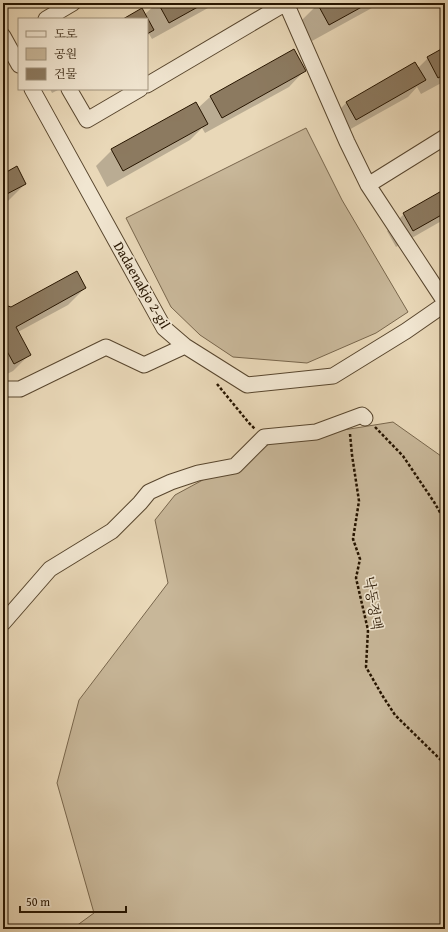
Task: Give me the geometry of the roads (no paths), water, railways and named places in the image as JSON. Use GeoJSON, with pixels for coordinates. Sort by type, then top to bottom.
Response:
{"type":"FeatureCollection","features":[{"type":"Feature","properties":{"kind":"street"},"geometry":{"type":"LineString","coordinates":[[48,18],[73,3]]}},
{"type":"Feature","properties":{"kind":"street"},"geometry":{"type":"LineString","coordinates":[[148,84],[286,3],[347,142],[368,185],[445,303]]}},
{"type":"Feature","properties":{"kind":"street"},"geometry":{"type":"LineString","coordinates":[[3,36],[18,63]]}},
{"type":"Feature","properties":{"kind":"street","name":"Dadaenakjo 2-gil"},"geometry":{"type":"LineString","coordinates":[[33,90],[164,328],[185,346],[246,385],[333,376],[406,331],[445,303]]}},
{"type":"Feature","properties":{"kind":"street"},"geometry":{"type":"LineString","coordinates":[[70,90],[87,120],[138,90]]}},
{"type":"Feature","properties":{"kind":"street"},"geometry":{"type":"LineString","coordinates":[[368,185],[445,137]]}},
{"type":"Feature","properties":{"kind":"street"},"geometry":{"type":"LineString","coordinates":[[3,389],[20,389],[106,347],[144,365],[185,346]]}},
{"type":"Feature","properties":{"kind":"street"},"geometry":{"type":"LineString","coordinates":[[3,623],[50,569],[112,531],[149,492],[171,482],[198,473],[234,466],[264,437],[316,432],[362,415],[365,418]]}}]}
